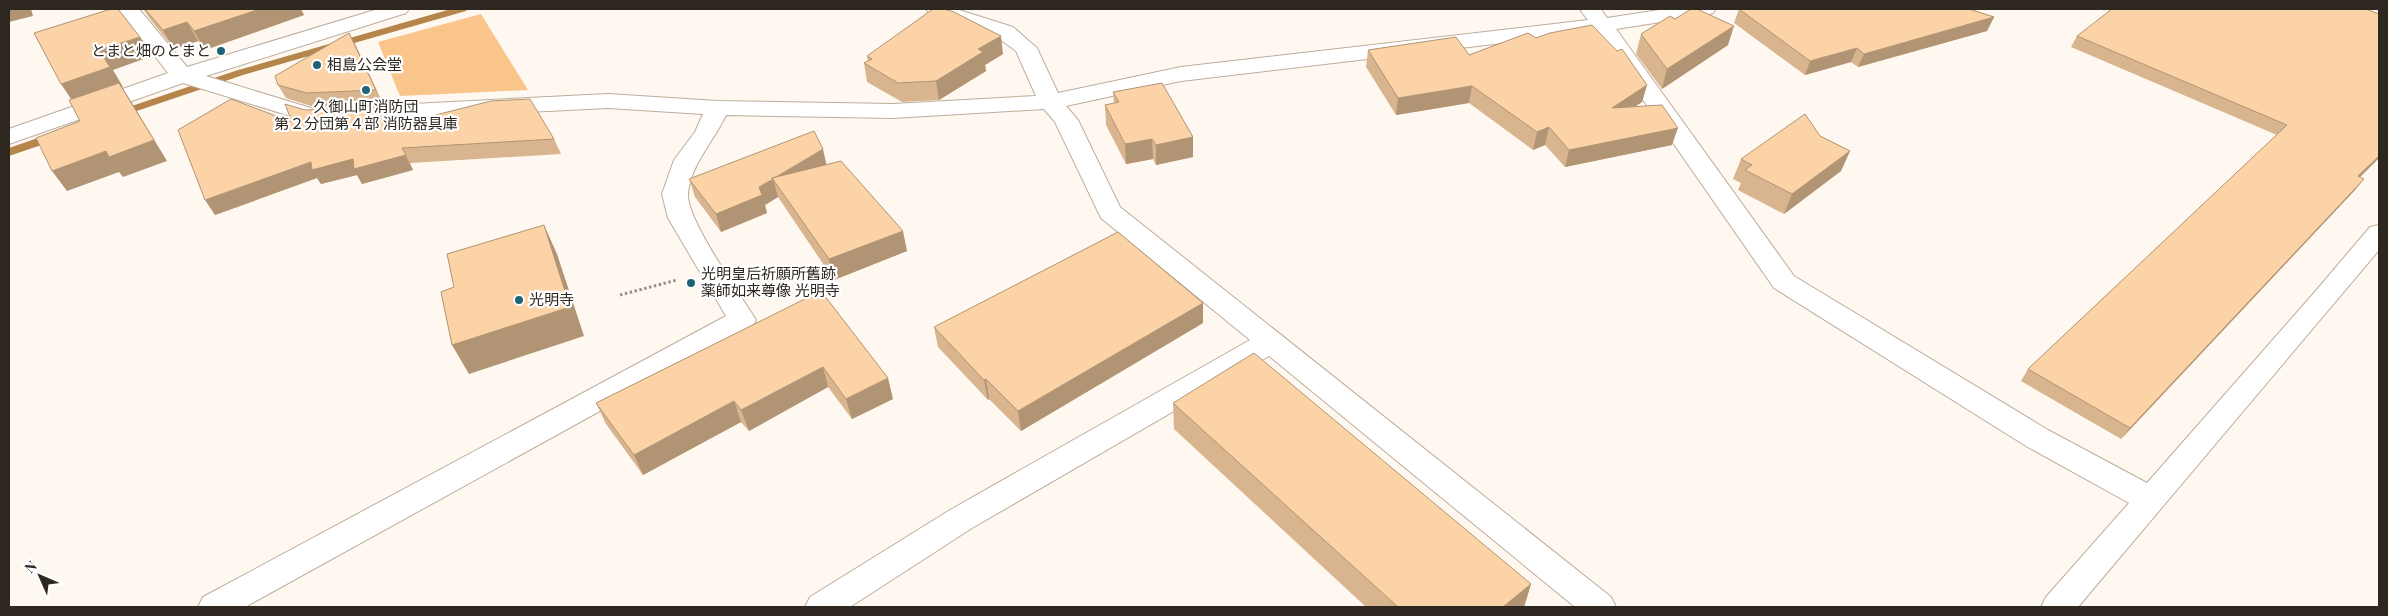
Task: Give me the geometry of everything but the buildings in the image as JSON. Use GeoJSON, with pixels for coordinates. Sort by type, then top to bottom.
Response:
{"type":"FeatureCollection","features":[{"type":"Feature","properties":{"kind":"street"},"geometry":{"type":"LineString","coordinates":[[128,9],[182,76],[313,116],[608,101],[718,108],[893,111],[1050,102],[1181,74],[1596,17],[1706,9]]}},
{"type":"Feature","properties":{"kind":"street"},"geometry":{"type":"LineString","coordinates":[[9,137],[182,76],[399,9]]}},
{"type":"Feature","properties":{"kind":"street"},"geometry":{"type":"LineString","coordinates":[[936,9],[990,26],[1017,39],[1032,56],[1050,102],[1066,120],[1110,212],[1599,607]]}},
{"type":"Feature","properties":{"kind":"street"},"geometry":{"type":"LineString","coordinates":[[1596,17],[1784,282],[2037,438],[2151,500]]}},
{"type":"Feature","properties":{"kind":"street"},"geometry":{"type":"LineString","coordinates":[[215,607],[742,320],[681,218],[675,194],[686,160],[706,133],[718,108]]}},
{"type":"Feature","properties":{"kind":"street"},"geometry":{"type":"LineString","coordinates":[[2058,607],[2379,233]]}},
{"type":"Feature","properties":{"kind":"street"},"geometry":{"type":"LineString","coordinates":[[822,607],[961,519],[1270,342]]}},
{"type":"Feature","properties":{"kind":"path"},"geometry":{"type":"LineString","coordinates":[[620,295],[662,285]]}},
{"type":"Feature","properties":{"kind":"shaded area"},"geometry":{"type":"Polygon","coordinates":[[[481,14],[528,90],[400,96],[378,42],[481,14]]]}},
{"type":"Feature","properties":{"kind":"waterway"},"geometry":{"type":"LineString","coordinates":[[118,114],[239,73],[462,9]]}},
{"type":"Feature","properties":{"kind":"waterway"},"geometry":{"type":"LineString","coordinates":[[9,152],[55,136]]}},
{"type":"Feature","properties":{"kind":"place","name":"とまと畑のとまと"},"geometry":{"type":"Point","coordinates":[221,51]}},
{"type":"Feature","properties":{"kind":"place","name":"相島公会堂"},"geometry":{"type":"Point","coordinates":[317,65]}},
{"type":"Feature","properties":{"kind":"place","name":"久御山町消防団 第２分団第４部 消防器具庫"},"geometry":{"type":"Point","coordinates":[366,90]}},
{"type":"Feature","properties":{"kind":"place","name":"光明皇后祈願所舊跡 薬師如来尊像 光明寺"},"geometry":{"type":"Point","coordinates":[691,283]}},
{"type":"Feature","properties":{"kind":"place","name":"光明寺"},"geometry":{"type":"Point","coordinates":[519,300]}}]}
